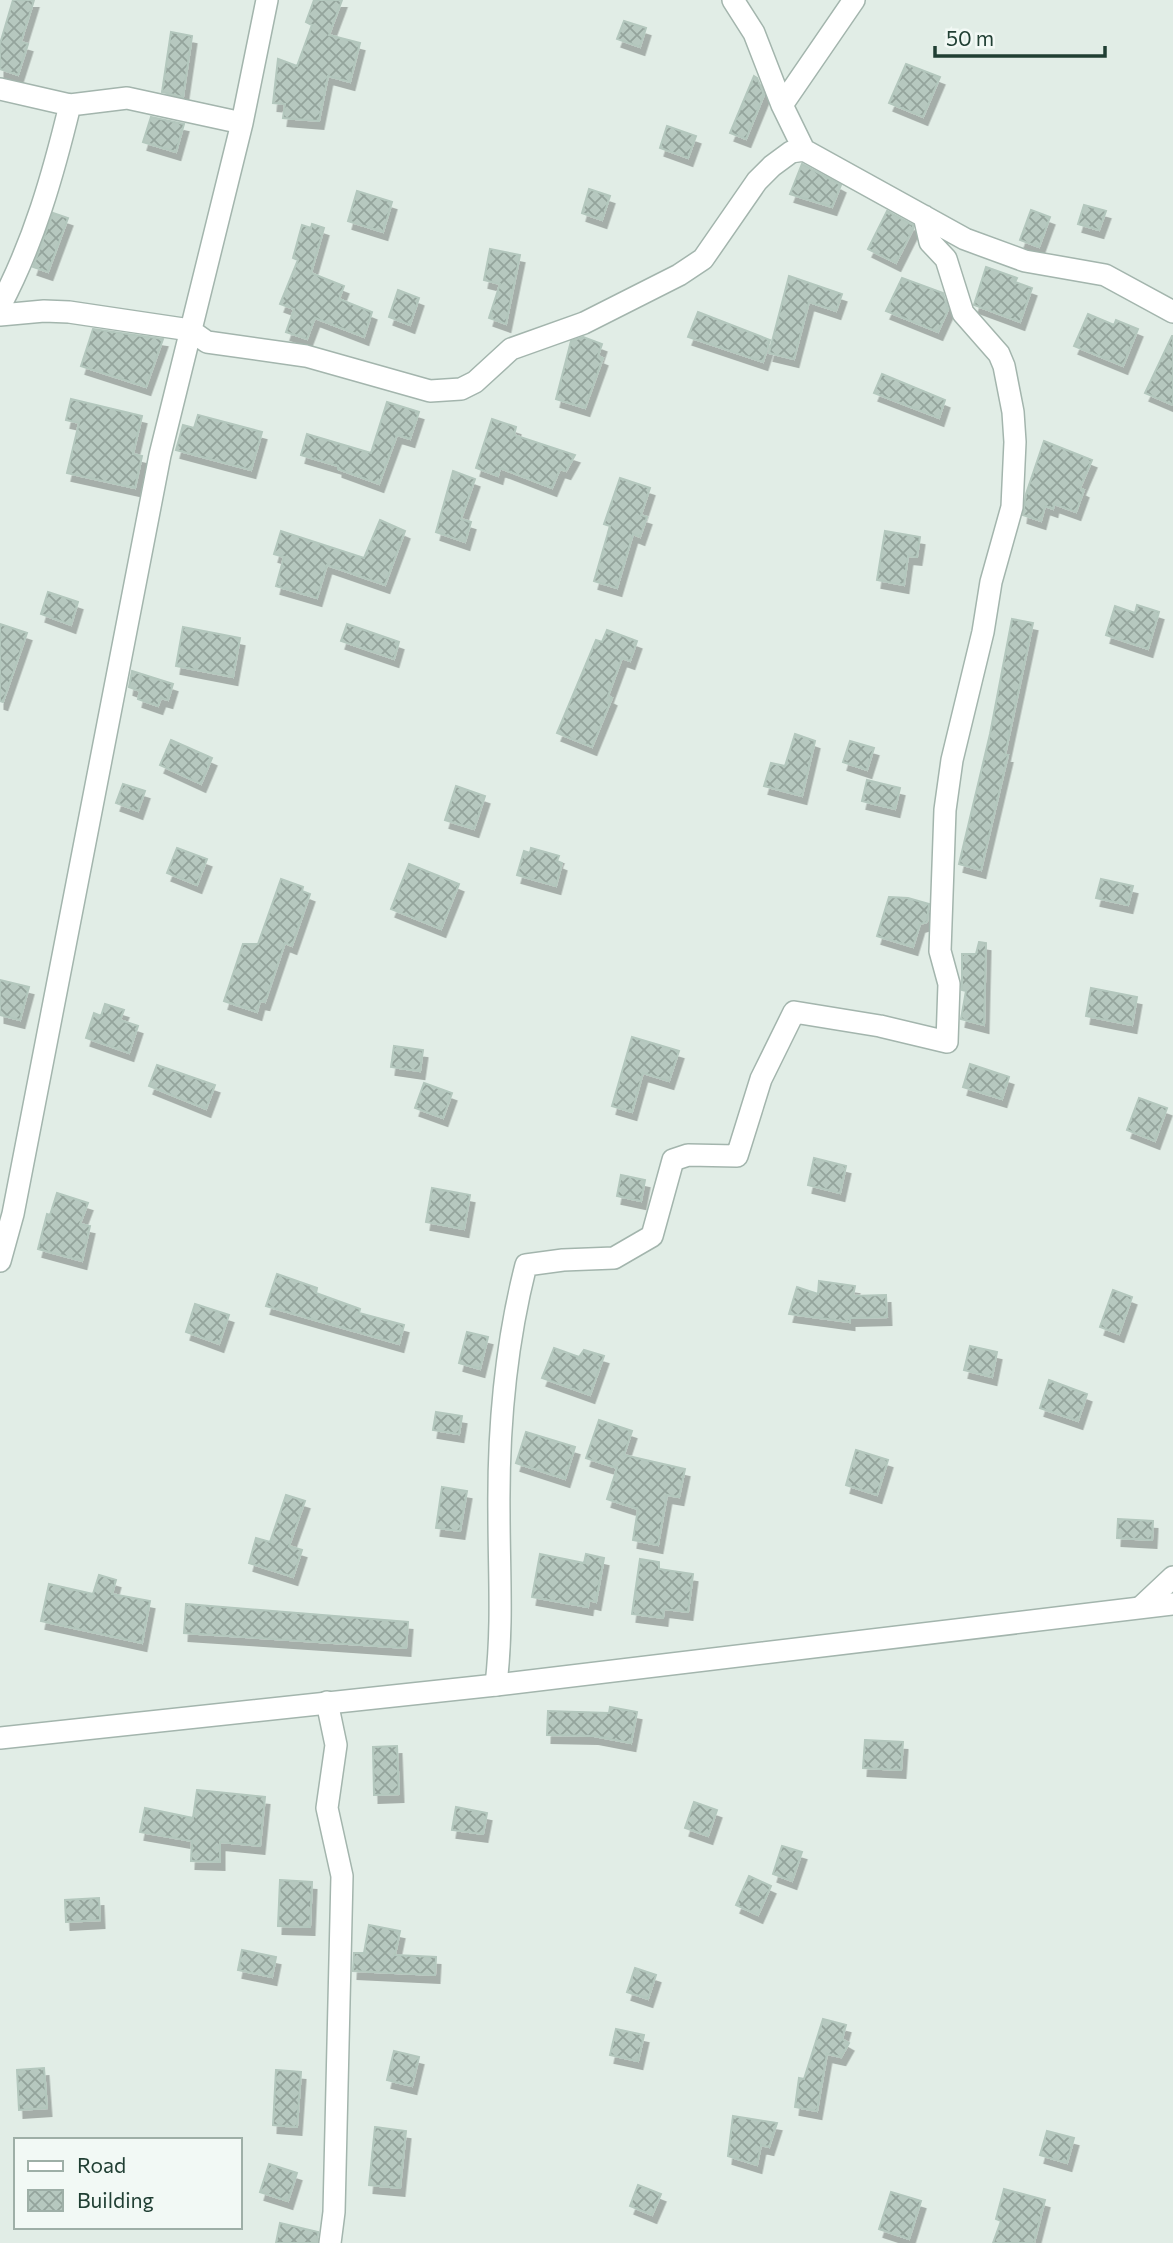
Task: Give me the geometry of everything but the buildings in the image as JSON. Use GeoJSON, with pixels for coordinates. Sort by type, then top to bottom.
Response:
{"type":"FeatureCollection","features":[{"type":"Feature","properties":{"kind":"street"},"geometry":{"type":"LineString","coordinates":[[0,1261],[13,1214],[160,455],[242,123],[267,0]]}},
{"type":"Feature","properties":{"kind":"street"},"geometry":{"type":"LineString","coordinates":[[733,0],[754,33],[782,105],[804,150],[965,239],[1007,255],[1105,275],[1173,312]]}},
{"type":"Feature","properties":{"kind":"street"},"geometry":{"type":"LineString","coordinates":[[782,105],[854,0]]}},
{"type":"Feature","properties":{"kind":"street"},"geometry":{"type":"LineString","coordinates":[[0,89],[70,105],[127,98],[242,123]]}},
{"type":"Feature","properties":{"kind":"street"},"geometry":{"type":"LineString","coordinates":[[0,306],[24,260],[35,231],[70,105]]}},
{"type":"Feature","properties":{"kind":"street"},"geometry":{"type":"LineString","coordinates":[[0,315],[69,312],[190,330],[207,342],[306,356],[430,391],[461,389],[475,382],[511,349],[598,316],[679,275],[703,259],[757,181],[783,155],[804,150]]}},
{"type":"Feature","properties":{"kind":"street"},"geometry":{"type":"LineString","coordinates":[[495,1685],[502,1620],[499,1493],[504,1377],[526,1265],[614,1258],[652,1236],[673,1160],[688,1155],[737,1156],[761,1079],[794,1012],[880,1026],[947,1042],[948,984],[940,951],[945,810],[952,760],[983,632],[991,582],[1012,507],[1015,442],[1013,412],[1004,366],[999,354],[963,313],[946,258],[930,242],[924,216]]}},
{"type":"Feature","properties":{"kind":"street"},"geometry":{"type":"LineString","coordinates":[[1141,1607],[1173,1577]]}},
{"type":"Feature","properties":{"kind":"street"},"geometry":{"type":"LineString","coordinates":[[0,1738],[495,1685],[1173,1604]]}},
{"type":"Feature","properties":{"kind":"street"},"geometry":{"type":"LineString","coordinates":[[327,1702],[336,1745],[327,1808],[342,1876],[334,2199],[330,2243]]}}]}
